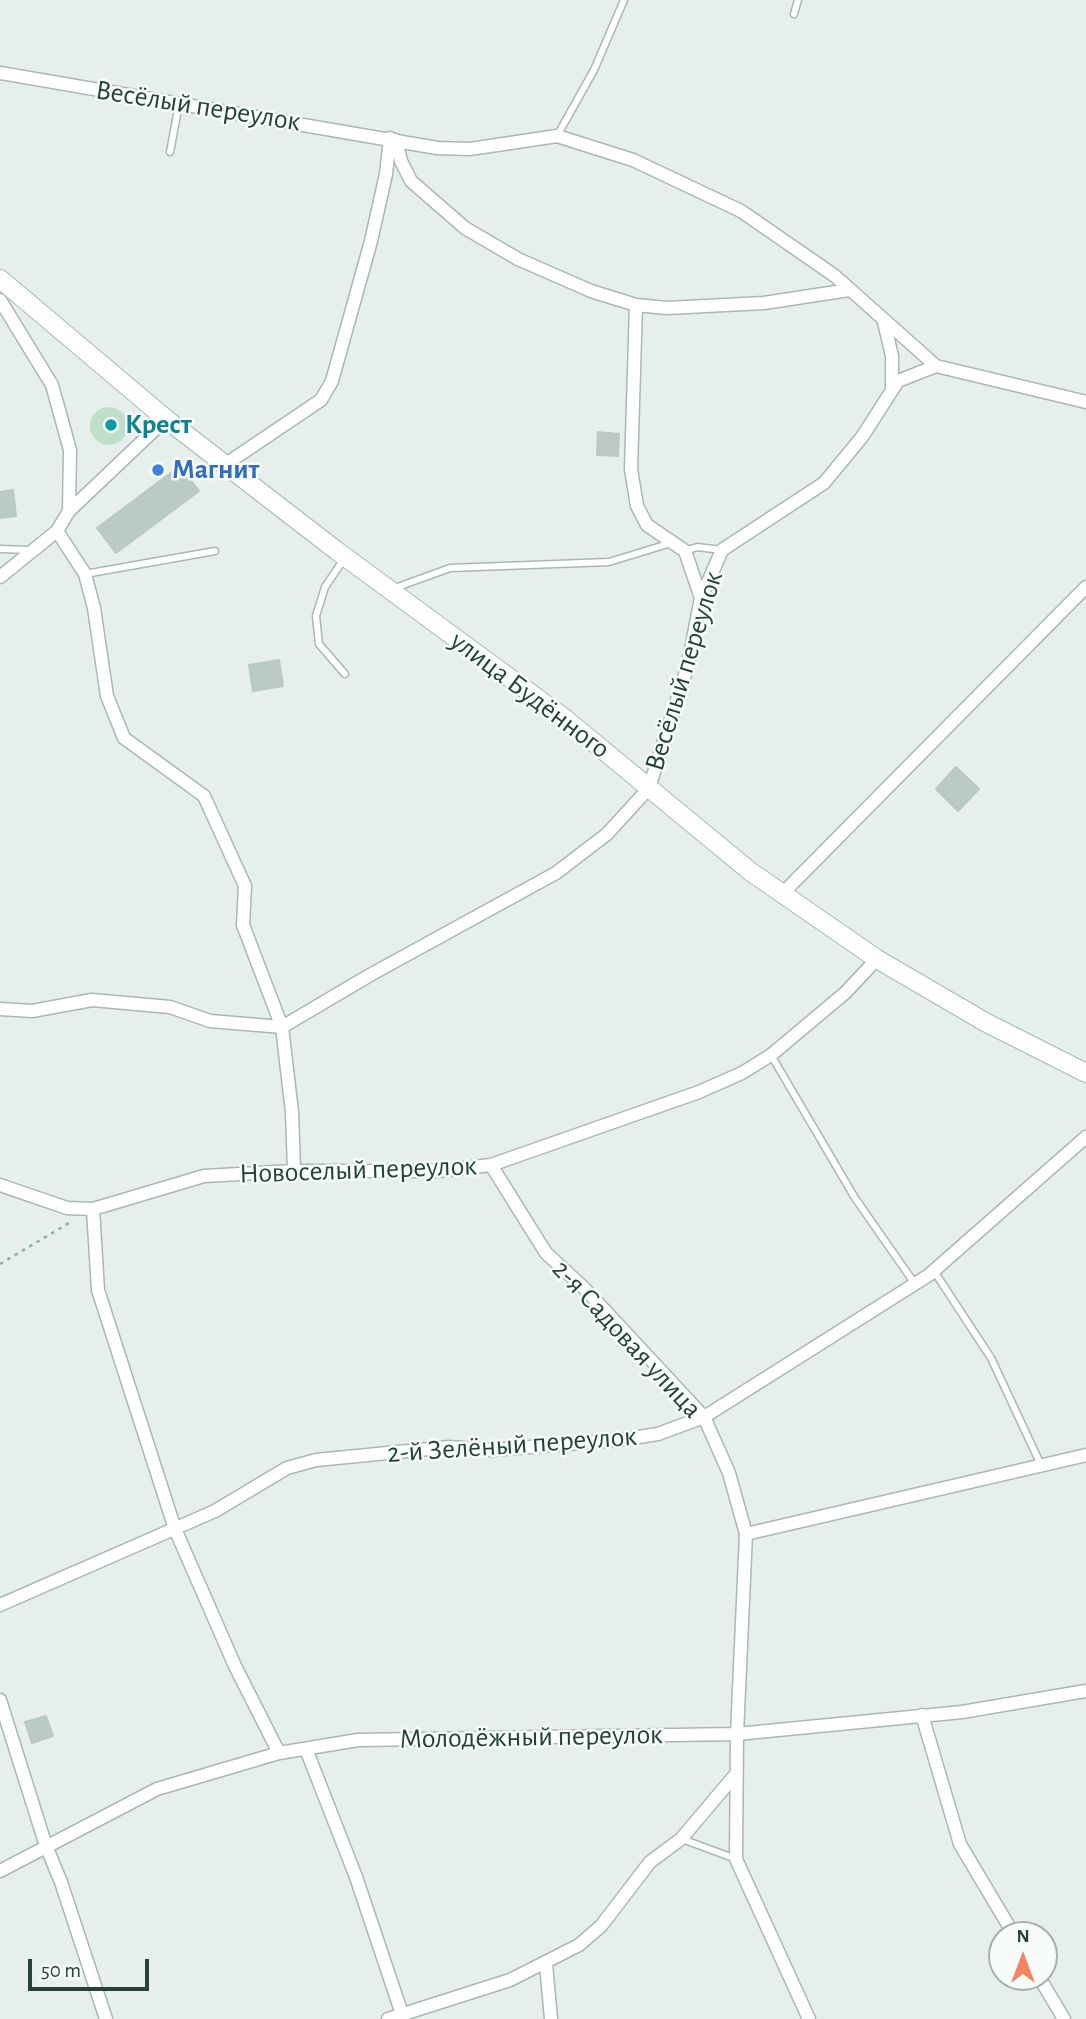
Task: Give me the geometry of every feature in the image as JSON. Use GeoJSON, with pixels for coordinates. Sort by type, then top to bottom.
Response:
{"type":"FeatureCollection","features":[{"type":"Feature","properties":{"kind":"main road","name":"улица Будённого"},"geometry":{"type":"LineString","coordinates":[[0,279],[166,419],[345,557],[563,717],[751,872],[877,959],[985,1021],[1086,1073]]}},
{"type":"Feature","properties":{"kind":"street","name":"Весёлый переулок"},"geometry":{"type":"LineString","coordinates":[[0,73],[437,148],[470,149],[557,136],[634,160],[741,211],[849,290],[936,366],[1086,402]]}},
{"type":"Feature","properties":{"kind":"street"},"geometry":{"type":"LineString","coordinates":[[393,139],[411,181],[465,228],[530,264],[591,291],[636,306],[707,307],[849,290]]}},
{"type":"Feature","properties":{"kind":"street"},"geometry":{"type":"LineString","coordinates":[[226,464],[321,400],[332,382],[377,217],[393,139]]}},
{"type":"Feature","properties":{"kind":"street"},"geometry":{"type":"LineString","coordinates":[[0,300],[52,385],[71,450],[68,511]]}},
{"type":"Feature","properties":{"kind":"street"},"geometry":{"type":"LineString","coordinates":[[636,306],[631,469],[637,506],[647,525],[685,551],[701,598]]}},
{"type":"Feature","properties":{"kind":"street"},"geometry":{"type":"LineString","coordinates":[[884,321],[892,356],[892,390]]}},
{"type":"Feature","properties":{"kind":"street","name":"Весёлый переулок"},"geometry":{"type":"LineString","coordinates":[[649,788],[688,665],[701,598],[722,550],[824,483],[862,436],[892,390],[907,375],[936,366]]}},
{"type":"Feature","properties":{"kind":"street"},"geometry":{"type":"LineString","coordinates":[[0,577],[57,531],[68,511],[166,419]]}},
{"type":"Feature","properties":{"kind":"street"},"geometry":{"type":"LineString","coordinates":[[57,531],[85,575],[94,608],[107,696],[124,738],[204,796],[245,886],[243,925],[282,1027],[292,1112],[294,1171]]}},
{"type":"Feature","properties":{"kind":"street"},"geometry":{"type":"LineString","coordinates":[[783,893],[1086,587]]}},
{"type":"Feature","properties":{"kind":"street"},"geometry":{"type":"LineString","coordinates":[[0,1009],[32,1011],[92,1000],[170,1007],[210,1021],[282,1027],[370,975],[556,873],[607,834],[649,788]]}},
{"type":"Feature","properties":{"kind":"street","name":"Новоселый переулок"},"geometry":{"type":"LineString","coordinates":[[0,1185],[67,1208],[93,1209],[204,1176],[294,1171],[438,1171],[491,1165],[699,1092],[771,1055],[845,993],[877,959]]}},
{"type":"Feature","properties":{"kind":"street","name":"2-й Зелёный переулок"},"geometry":{"type":"LineString","coordinates":[[0,1605],[215,1511],[287,1468],[316,1460],[449,1447],[492,1450],[619,1440],[658,1434],[704,1417],[934,1271],[1086,1137]]}},
{"type":"Feature","properties":{"kind":"street","name":"2-я Садовая улица"},"geometry":{"type":"LineString","coordinates":[[491,1165],[546,1253],[585,1289],[704,1417],[729,1473],[746,1534],[737,1734],[736,1859],[809,2019]]}},
{"type":"Feature","properties":{"kind":"street"},"geometry":{"type":"LineString","coordinates":[[93,1209],[98,1290],[175,1529],[235,1666],[279,1753]]}},
{"type":"Feature","properties":{"kind":"street"},"geometry":{"type":"LineString","coordinates":[[746,1534],[1086,1455]]}},
{"type":"Feature","properties":{"kind":"street","name":"Молодёжный переулок"},"geometry":{"type":"LineString","coordinates":[[0,1871],[157,1789],[279,1753],[358,1740],[737,1734],[962,1712],[1086,1691]]}},
{"type":"Feature","properties":{"kind":"street"},"geometry":{"type":"LineString","coordinates":[[0,1700],[46,1846],[61,1882],[106,2019]]}},
{"type":"Feature","properties":{"kind":"street"},"geometry":{"type":"LineString","coordinates":[[922,1714],[960,1844],[1006,1921]]}},
{"type":"Feature","properties":{"kind":"street"},"geometry":{"type":"LineString","coordinates":[[306,1749],[356,1877],[402,2014]]}},
{"type":"Feature","properties":{"kind":"street"},"geometry":{"type":"LineString","coordinates":[[388,2019],[510,1980],[579,1945],[601,1926],[650,1862],[681,1839],[736,1774]]}},
{"type":"Feature","properties":{"kind":"street"},"geometry":{"type":"LineString","coordinates":[[546,1964],[551,2019]]}},
{"type":"Feature","properties":{"kind":"street"},"geometry":{"type":"LineString","coordinates":[[1047,1991],[1064,2019]]}},
{"type":"Feature","properties":{"kind":"lane"},"geometry":{"type":"LineString","coordinates":[[557,136],[594,70],[624,0]]}},
{"type":"Feature","properties":{"kind":"lane"},"geometry":{"type":"LineString","coordinates":[[794,14],[798,0]]}},
{"type":"Feature","properties":{"kind":"lane"},"geometry":{"type":"LineString","coordinates":[[170,152],[179,103]]}},
{"type":"Feature","properties":{"kind":"lane"},"geometry":{"type":"LineString","coordinates":[[390,590],[450,568],[609,562],[673,543]]}},
{"type":"Feature","properties":{"kind":"lane"},"geometry":{"type":"LineString","coordinates":[[685,551],[697,547],[722,550]]}},
{"type":"Feature","properties":{"kind":"lane"},"geometry":{"type":"LineString","coordinates":[[0,549],[36,550]]}},
{"type":"Feature","properties":{"kind":"lane"},"geometry":{"type":"LineString","coordinates":[[85,575],[215,551]]}},
{"type":"Feature","properties":{"kind":"lane"},"geometry":{"type":"LineString","coordinates":[[345,557],[325,587],[316,616],[319,644],[345,674]]}},
{"type":"Feature","properties":{"kind":"lane"},"geometry":{"type":"LineString","coordinates":[[771,1055],[855,1198],[915,1284]]}},
{"type":"Feature","properties":{"kind":"lane"},"geometry":{"type":"LineString","coordinates":[[934,1271],[991,1358],[1041,1465]]}},
{"type":"Feature","properties":{"kind":"lane"},"geometry":{"type":"LineString","coordinates":[[681,1839],[736,1859]]}},
{"type":"Feature","properties":{"kind":"path"},"geometry":{"type":"LineString","coordinates":[[0,1264],[70,1223]]}},
{"type":"Feature","properties":{"kind":"green space"},"geometry":{"type":"Polygon","coordinates":[[[109,407],[122,413],[128,426],[122,439],[109,445],[96,439],[90,426],[96,413],[109,407]]]}},
{"type":"Feature","properties":{"kind":"building"},"geometry":{"type":"Polygon","coordinates":[[[598,432],[619,434],[618,456],[597,455],[598,432]]]}},
{"type":"Feature","properties":{"kind":"building"},"geometry":{"type":"Polygon","coordinates":[[[180,466],[199,491],[116,553],[97,528],[180,466]]]}},
{"type":"Feature","properties":{"kind":"building"},"geometry":{"type":"Polygon","coordinates":[[[13,490],[16,516],[0,518],[0,492],[13,490]]]}},
{"type":"Feature","properties":{"kind":"building"},"geometry":{"type":"Polygon","coordinates":[[[279,660],[283,686],[253,691],[249,665],[279,660]]]}},
{"type":"Feature","properties":{"kind":"building"},"geometry":{"type":"Polygon","coordinates":[[[956,767],[979,789],[958,811],[936,789],[956,767]]]}},
{"type":"Feature","properties":{"kind":"building"},"geometry":{"type":"Polygon","coordinates":[[[46,1716],[53,1736],[32,1743],[25,1722],[46,1716]]]}},
{"type":"Feature","properties":{"kind":"place","name":"Крест"},"geometry":{"type":"Point","coordinates":[111,425]}},
{"type":"Feature","properties":{"kind":"place","name":"Магнит"},"geometry":{"type":"Point","coordinates":[158,470]}}]}
